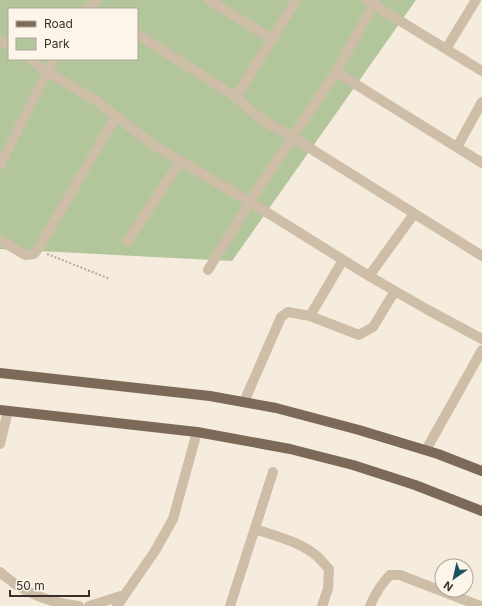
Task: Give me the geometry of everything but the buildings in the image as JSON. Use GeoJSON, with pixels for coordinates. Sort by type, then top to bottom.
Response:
{"type":"FeatureCollection","features":[{"type":"Feature","properties":{"kind":"main road"},"geometry":{"type":"LineString","coordinates":[[0,373],[210,396],[276,408],[426,450],[482,471]]}},
{"type":"Feature","properties":{"kind":"main road"},"geometry":{"type":"LineString","coordinates":[[4,411],[197,432],[290,449],[353,465],[415,485],[482,511]]}},
{"type":"Feature","properties":{"kind":"street"},"geometry":{"type":"LineString","coordinates":[[209,0],[272,39]]}},
{"type":"Feature","properties":{"kind":"street"},"geometry":{"type":"LineString","coordinates":[[236,97],[296,0]]}},
{"type":"Feature","properties":{"kind":"street"},"geometry":{"type":"LineString","coordinates":[[446,49],[476,0]]}},
{"type":"Feature","properties":{"kind":"street"},"geometry":{"type":"LineString","coordinates":[[208,270],[292,137],[336,72],[372,2],[482,71]]}},
{"type":"Feature","properties":{"kind":"street"},"geometry":{"type":"LineString","coordinates":[[138,35],[236,97],[247,109],[266,123],[292,137],[482,256]]}},
{"type":"Feature","properties":{"kind":"street"},"geometry":{"type":"LineString","coordinates":[[31,60],[47,72],[95,100],[152,144],[250,202],[369,276],[482,339]]}},
{"type":"Feature","properties":{"kind":"street"},"geometry":{"type":"LineString","coordinates":[[0,165],[53,60]]}},
{"type":"Feature","properties":{"kind":"street"},"geometry":{"type":"LineString","coordinates":[[336,72],[482,163]]}},
{"type":"Feature","properties":{"kind":"street"},"geometry":{"type":"LineString","coordinates":[[457,147],[482,102]]}},
{"type":"Feature","properties":{"kind":"street"},"geometry":{"type":"LineString","coordinates":[[0,240],[25,255],[34,254],[116,116]]}},
{"type":"Feature","properties":{"kind":"street"},"geometry":{"type":"LineString","coordinates":[[128,241],[180,161]]}},
{"type":"Feature","properties":{"kind":"street"},"geometry":{"type":"LineString","coordinates":[[369,276],[414,214]]}},
{"type":"Feature","properties":{"kind":"street"},"geometry":{"type":"LineString","coordinates":[[310,316],[343,260]]}},
{"type":"Feature","properties":{"kind":"street"},"geometry":{"type":"LineString","coordinates":[[244,402],[281,317],[288,312],[310,316],[359,335],[372,327],[395,291]]}},
{"type":"Feature","properties":{"kind":"street"},"geometry":{"type":"LineString","coordinates":[[426,450],[482,350]]}},
{"type":"Feature","properties":{"kind":"street"},"geometry":{"type":"LineString","coordinates":[[0,444],[4,411]]}},
{"type":"Feature","properties":{"kind":"street"},"geometry":{"type":"LineString","coordinates":[[117,606],[155,551],[173,519],[197,432]]}},
{"type":"Feature","properties":{"kind":"street"},"geometry":{"type":"LineString","coordinates":[[230,606],[273,472]]}},
{"type":"Feature","properties":{"kind":"street"},"geometry":{"type":"LineString","coordinates":[[255,529],[308,550],[329,569],[328,589],[322,606]]}},
{"type":"Feature","properties":{"kind":"street"},"geometry":{"type":"LineString","coordinates":[[0,572],[36,596],[62,604],[79,606]]}},
{"type":"Feature","properties":{"kind":"street"},"geometry":{"type":"LineString","coordinates":[[370,606],[384,582],[390,575],[400,575],[480,606]]}},
{"type":"Feature","properties":{"kind":"street"},"geometry":{"type":"LineString","coordinates":[[90,606],[124,595]]}},
{"type":"Feature","properties":{"kind":"path"},"geometry":{"type":"LineString","coordinates":[[38,249],[110,279]]}},
{"type":"Feature","properties":{"kind":"green space"},"geometry":{"type":"Polygon","coordinates":[[[0,0],[416,0],[232,261],[0,249],[0,0]]]}}]}
